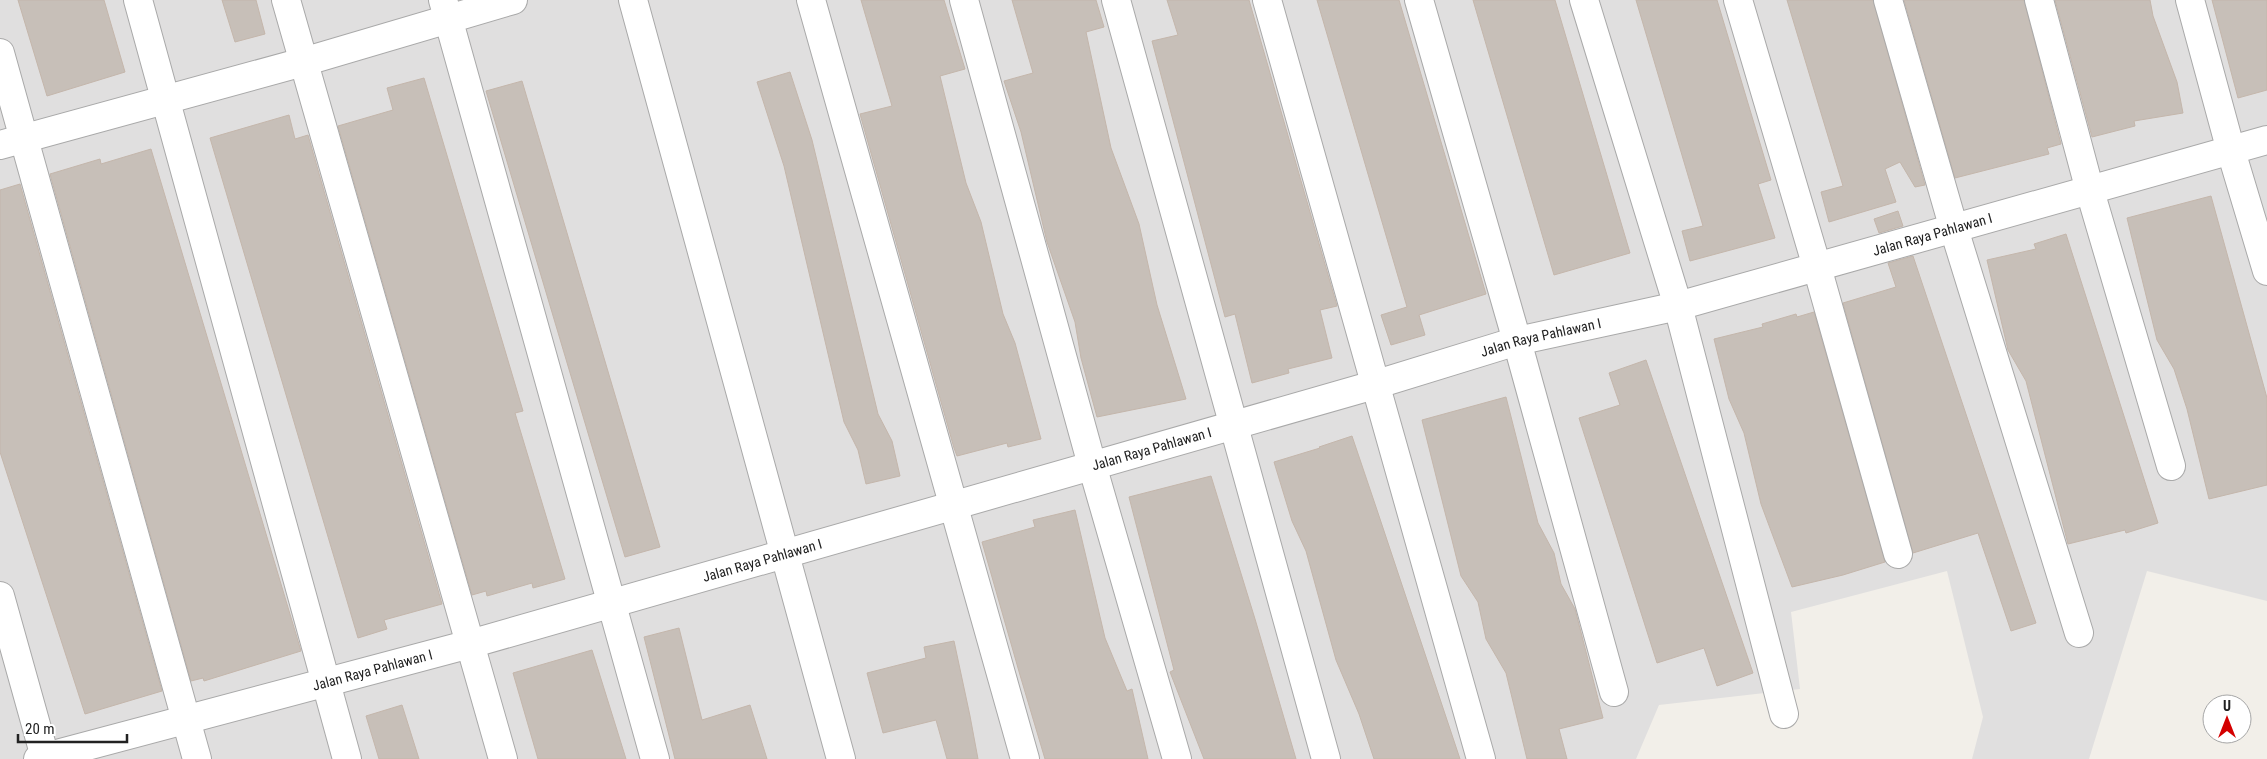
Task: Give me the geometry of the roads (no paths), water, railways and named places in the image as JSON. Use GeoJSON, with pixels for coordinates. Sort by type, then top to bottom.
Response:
{"type":"FeatureCollection","features":[{"type":"Feature","properties":{"kind":"street"},"geometry":{"type":"LineString","coordinates":[[138,0],[347,759]]}},
{"type":"Feature","properties":{"kind":"street"},"geometry":{"type":"LineString","coordinates":[[286,0],[503,759]]}},
{"type":"Feature","properties":{"kind":"street"},"geometry":{"type":"LineString","coordinates":[[12,142],[303,62],[445,9],[513,0]]}},
{"type":"Feature","properties":{"kind":"street"},"geometry":{"type":"LineString","coordinates":[[633,0],[841,759]]}},
{"type":"Feature","properties":{"kind":"street"},"geometry":{"type":"LineString","coordinates":[[810,0],[1025,759]]}},
{"type":"Feature","properties":{"kind":"street"},"geometry":{"type":"LineString","coordinates":[[964,0],[1092,465],[1177,759]]}},
{"type":"Feature","properties":{"kind":"street"},"geometry":{"type":"LineString","coordinates":[[1116,0],[1326,759]]}},
{"type":"Feature","properties":{"kind":"street"},"geometry":{"type":"LineString","coordinates":[[1267,0],[1480,759]]}},
{"type":"Feature","properties":{"kind":"street"},"geometry":{"type":"LineString","coordinates":[[1419,0],[1517,340],[1614,692]]}},
{"type":"Feature","properties":{"kind":"street"},"geometry":{"type":"LineString","coordinates":[[1584,0],[1678,306],[1784,714]]}},
{"type":"Feature","properties":{"kind":"street"},"geometry":{"type":"LineString","coordinates":[[1738,0],[1817,267],[1898,554]]}},
{"type":"Feature","properties":{"kind":"street"},"geometry":{"type":"LineString","coordinates":[[1888,0],[1954,228],[2079,633]]}},
{"type":"Feature","properties":{"kind":"street"},"geometry":{"type":"LineString","coordinates":[[2039,0],[2090,191],[2171,466]]}},
{"type":"Feature","properties":{"kind":"street"},"geometry":{"type":"LineString","coordinates":[[2190,0],[2231,151],[2267,271]]}},
{"type":"Feature","properties":{"kind":"street"},"geometry":{"type":"LineString","coordinates":[[445,9],[655,759]]}},
{"type":"Feature","properties":{"kind":"street"},"geometry":{"type":"LineString","coordinates":[[0,53],[12,142],[197,759]]}},
{"type":"Feature","properties":{"kind":"street","name":"Jalan Raya Pahlawan I"},"geometry":{"type":"LineString","coordinates":[[41,758],[470,644],[953,504],[1374,385],[1517,340],[1678,306],[2267,140]]}},
{"type":"Feature","properties":{"kind":"street"},"geometry":{"type":"LineString","coordinates":[[0,596],[41,758]]}}]}
